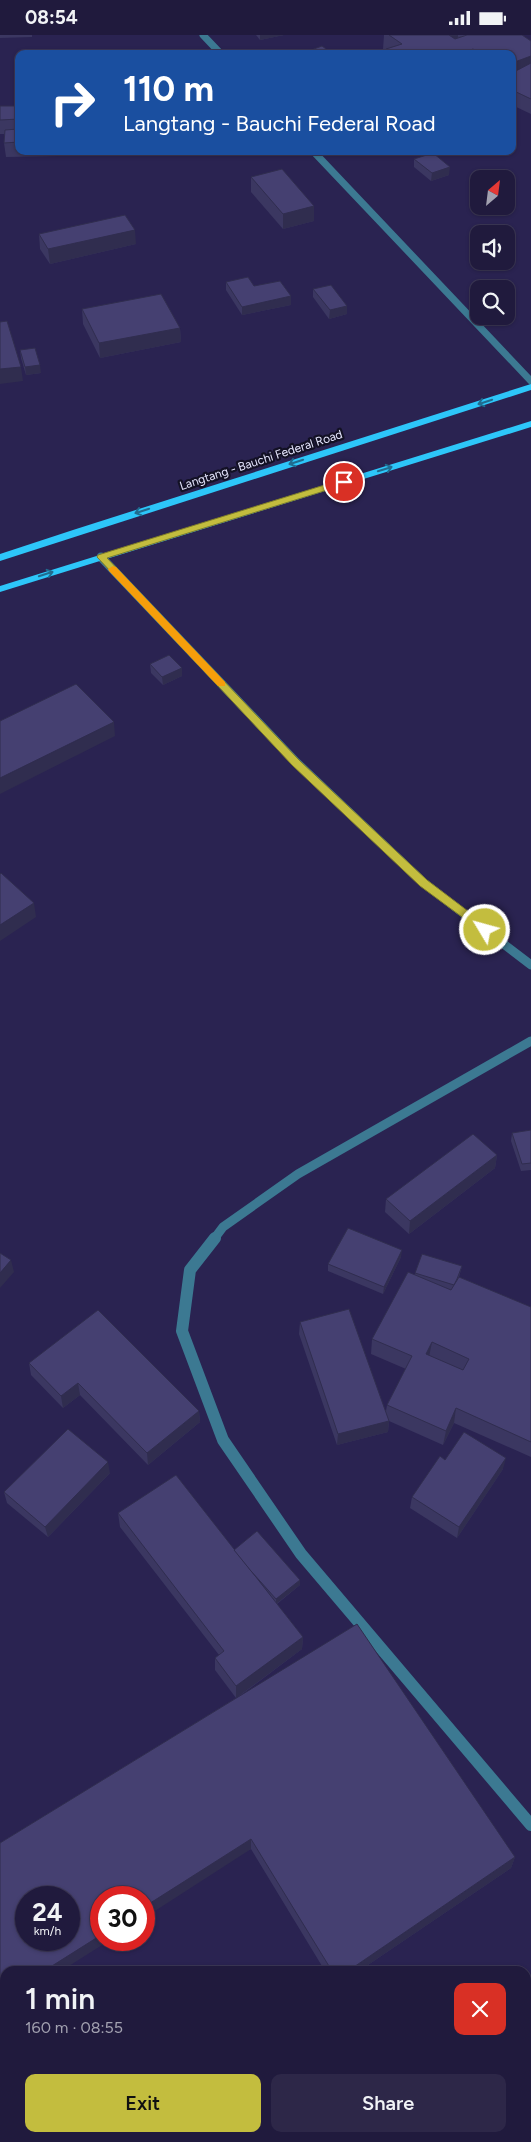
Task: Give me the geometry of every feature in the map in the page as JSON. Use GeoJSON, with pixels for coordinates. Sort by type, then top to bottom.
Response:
{"type":"FeatureCollection","features":[{"type":"Feature","properties":{"kind":"main road","name":"Langtang - Bauchi Federal Road"},"geometry":{"type":"LineString","coordinates":[[0,558],[531,387]]}},
{"type":"Feature","properties":{"kind":"main road"},"geometry":{"type":"LineString","coordinates":[[0,589],[531,424]]}},
{"type":"Feature","properties":{"kind":"street"},"geometry":{"type":"LineString","coordinates":[[203,35],[217,50]]}},
{"type":"Feature","properties":{"kind":"street"},"geometry":{"type":"LineString","coordinates":[[317,155],[531,381]]}},
{"type":"Feature","properties":{"kind":"street"},"geometry":{"type":"LineString","coordinates":[[101,557],[296,762],[424,883],[531,965]]}},
{"type":"Feature","properties":{"kind":"street"},"geometry":{"type":"LineString","coordinates":[[531,1041],[298,1173],[223,1227],[190,1270],[182,1331],[223,1440],[301,1554],[531,1825]]}},
{"type":"Feature","properties":{"kind":"building"},"geometry":{"type":"Polygon","coordinates":[[[389,35],[449,35],[455,39],[467,35],[522,35],[531,41],[531,56],[516,62],[516,50],[386,49],[402,44],[389,35]]]}},
{"type":"Feature","properties":{"kind":"building"},"geometry":{"type":"Polygon","coordinates":[[[322,46],[328,50],[311,50],[322,46]]]}},
{"type":"Feature","properties":{"kind":"building"},"geometry":{"type":"Polygon","coordinates":[[[531,63],[531,99],[516,92],[516,71],[531,63]]]}},
{"type":"Feature","properties":{"kind":"building"},"geometry":{"type":"Polygon","coordinates":[[[0,106],[15,106],[15,119],[0,120],[0,106]]]}},
{"type":"Feature","properties":{"kind":"building"},"geometry":{"type":"Polygon","coordinates":[[[15,129],[15,142],[4,143],[5,130],[15,129]]]}},
{"type":"Feature","properties":{"kind":"building"},"geometry":{"type":"Polygon","coordinates":[[[427,155],[435,155],[450,167],[432,173],[414,159],[427,155]]]}},
{"type":"Feature","properties":{"kind":"building"},"geometry":{"type":"Polygon","coordinates":[[[282,169],[314,206],[283,214],[251,177],[282,169]]]}},
{"type":"Feature","properties":{"kind":"building"},"geometry":{"type":"Polygon","coordinates":[[[125,215],[135,230],[48,249],[39,234],[125,215]]]}},
{"type":"Feature","properties":{"kind":"building"},"geometry":{"type":"Polygon","coordinates":[[[248,277],[254,286],[280,281],[291,296],[242,307],[226,282],[248,277]]]}},
{"type":"Feature","properties":{"kind":"building"},"geometry":{"type":"Polygon","coordinates":[[[331,285],[347,306],[330,310],[313,289],[331,285]]]}},
{"type":"Feature","properties":{"kind":"building"},"geometry":{"type":"Polygon","coordinates":[[[161,294],[180,328],[99,343],[82,309],[161,294]]]}},
{"type":"Feature","properties":{"kind":"building"},"geometry":{"type":"Polygon","coordinates":[[[7,321],[21,367],[0,369],[0,322],[7,321]]]}},
{"type":"Feature","properties":{"kind":"building"},"geometry":{"type":"Polygon","coordinates":[[[35,348],[40,365],[25,367],[20,350],[35,348]]]}},
{"type":"Feature","properties":{"kind":"building"},"geometry":{"type":"Polygon","coordinates":[[[169,655],[182,668],[162,677],[150,664],[169,655]]]}},
{"type":"Feature","properties":{"kind":"building"},"geometry":{"type":"Polygon","coordinates":[[[76,684],[114,722],[0,778],[0,721],[76,684]]]}},
{"type":"Feature","properties":{"kind":"building"},"geometry":{"type":"Polygon","coordinates":[[[0,874],[34,903],[0,925],[0,874]]]}},
{"type":"Feature","properties":{"kind":"building"},"geometry":{"type":"Polygon","coordinates":[[[531,1130],[531,1163],[522,1164],[512,1133],[531,1130]]]}},
{"type":"Feature","properties":{"kind":"building"},"geometry":{"type":"Polygon","coordinates":[[[473,1134],[497,1155],[410,1221],[386,1199],[473,1134]]]}},
{"type":"Feature","properties":{"kind":"building"},"geometry":{"type":"Polygon","coordinates":[[[348,1228],[402,1250],[384,1287],[328,1264],[348,1228]]]}},
{"type":"Feature","properties":{"kind":"building"},"geometry":{"type":"Polygon","coordinates":[[[0,1253],[11,1260],[0,1273],[0,1253]]]}},
{"type":"Feature","properties":{"kind":"building"},"geometry":{"type":"Polygon","coordinates":[[[422,1254],[462,1266],[454,1285],[415,1273],[422,1254]]]}},
{"type":"Feature","properties":{"kind":"building"},"geometry":{"type":"Polygon","coordinates":[[[408,1272],[451,1290],[459,1277],[531,1307],[531,1442],[456,1408],[446,1431],[387,1405],[412,1356],[372,1339],[408,1272]],[[432,1342],[426,1354],[463,1370],[469,1359],[432,1342]]]}},
{"type":"Feature","properties":{"kind":"building"},"geometry":{"type":"Polygon","coordinates":[[[349,1309],[389,1421],[338,1434],[300,1322],[349,1309]]]}},
{"type":"Feature","properties":{"kind":"building"},"geometry":{"type":"Polygon","coordinates":[[[98,1310],[199,1411],[147,1453],[78,1383],[61,1396],[29,1363],[98,1310]]]}},
{"type":"Feature","properties":{"kind":"building"},"geometry":{"type":"Polygon","coordinates":[[[68,1429],[108,1462],[45,1527],[4,1492],[68,1429]]]}},
{"type":"Feature","properties":{"kind":"building"},"geometry":{"type":"Polygon","coordinates":[[[464,1432],[506,1458],[459,1527],[412,1497],[440,1456],[445,1460],[464,1432]]]}},
{"type":"Feature","properties":{"kind":"building"},"geometry":{"type":"Polygon","coordinates":[[[176,1475],[303,1637],[236,1686],[215,1658],[224,1651],[118,1513],[176,1475]]]}},
{"type":"Feature","properties":{"kind":"building"},"geometry":{"type":"Polygon","coordinates":[[[257,1531],[300,1580],[276,1599],[234,1550],[257,1531]]]}},
{"type":"Feature","properties":{"kind":"building"},"geometry":{"type":"Polygon","coordinates":[[[357,1624],[515,1857],[355,1966],[329,1966],[251,1839],[155,1900],[155,1886],[90,1886],[90,1942],[80,1948],[80,1886],[15,1886],[15,1951],[76,1951],[52,1966],[0,1966],[0,1843],[357,1624]]]}},
{"type":"Feature","properties":{"kind":"slow traffic"},"geometry":{"type":"LineString","coordinates":[[113,569],[221,684]]}},
{"type":"Feature","properties":{"kind":"route"},"geometry":{"type":"LineString","coordinates":[[344,482],[101,557],[296,762],[424,883],[485,930]]}}]}
